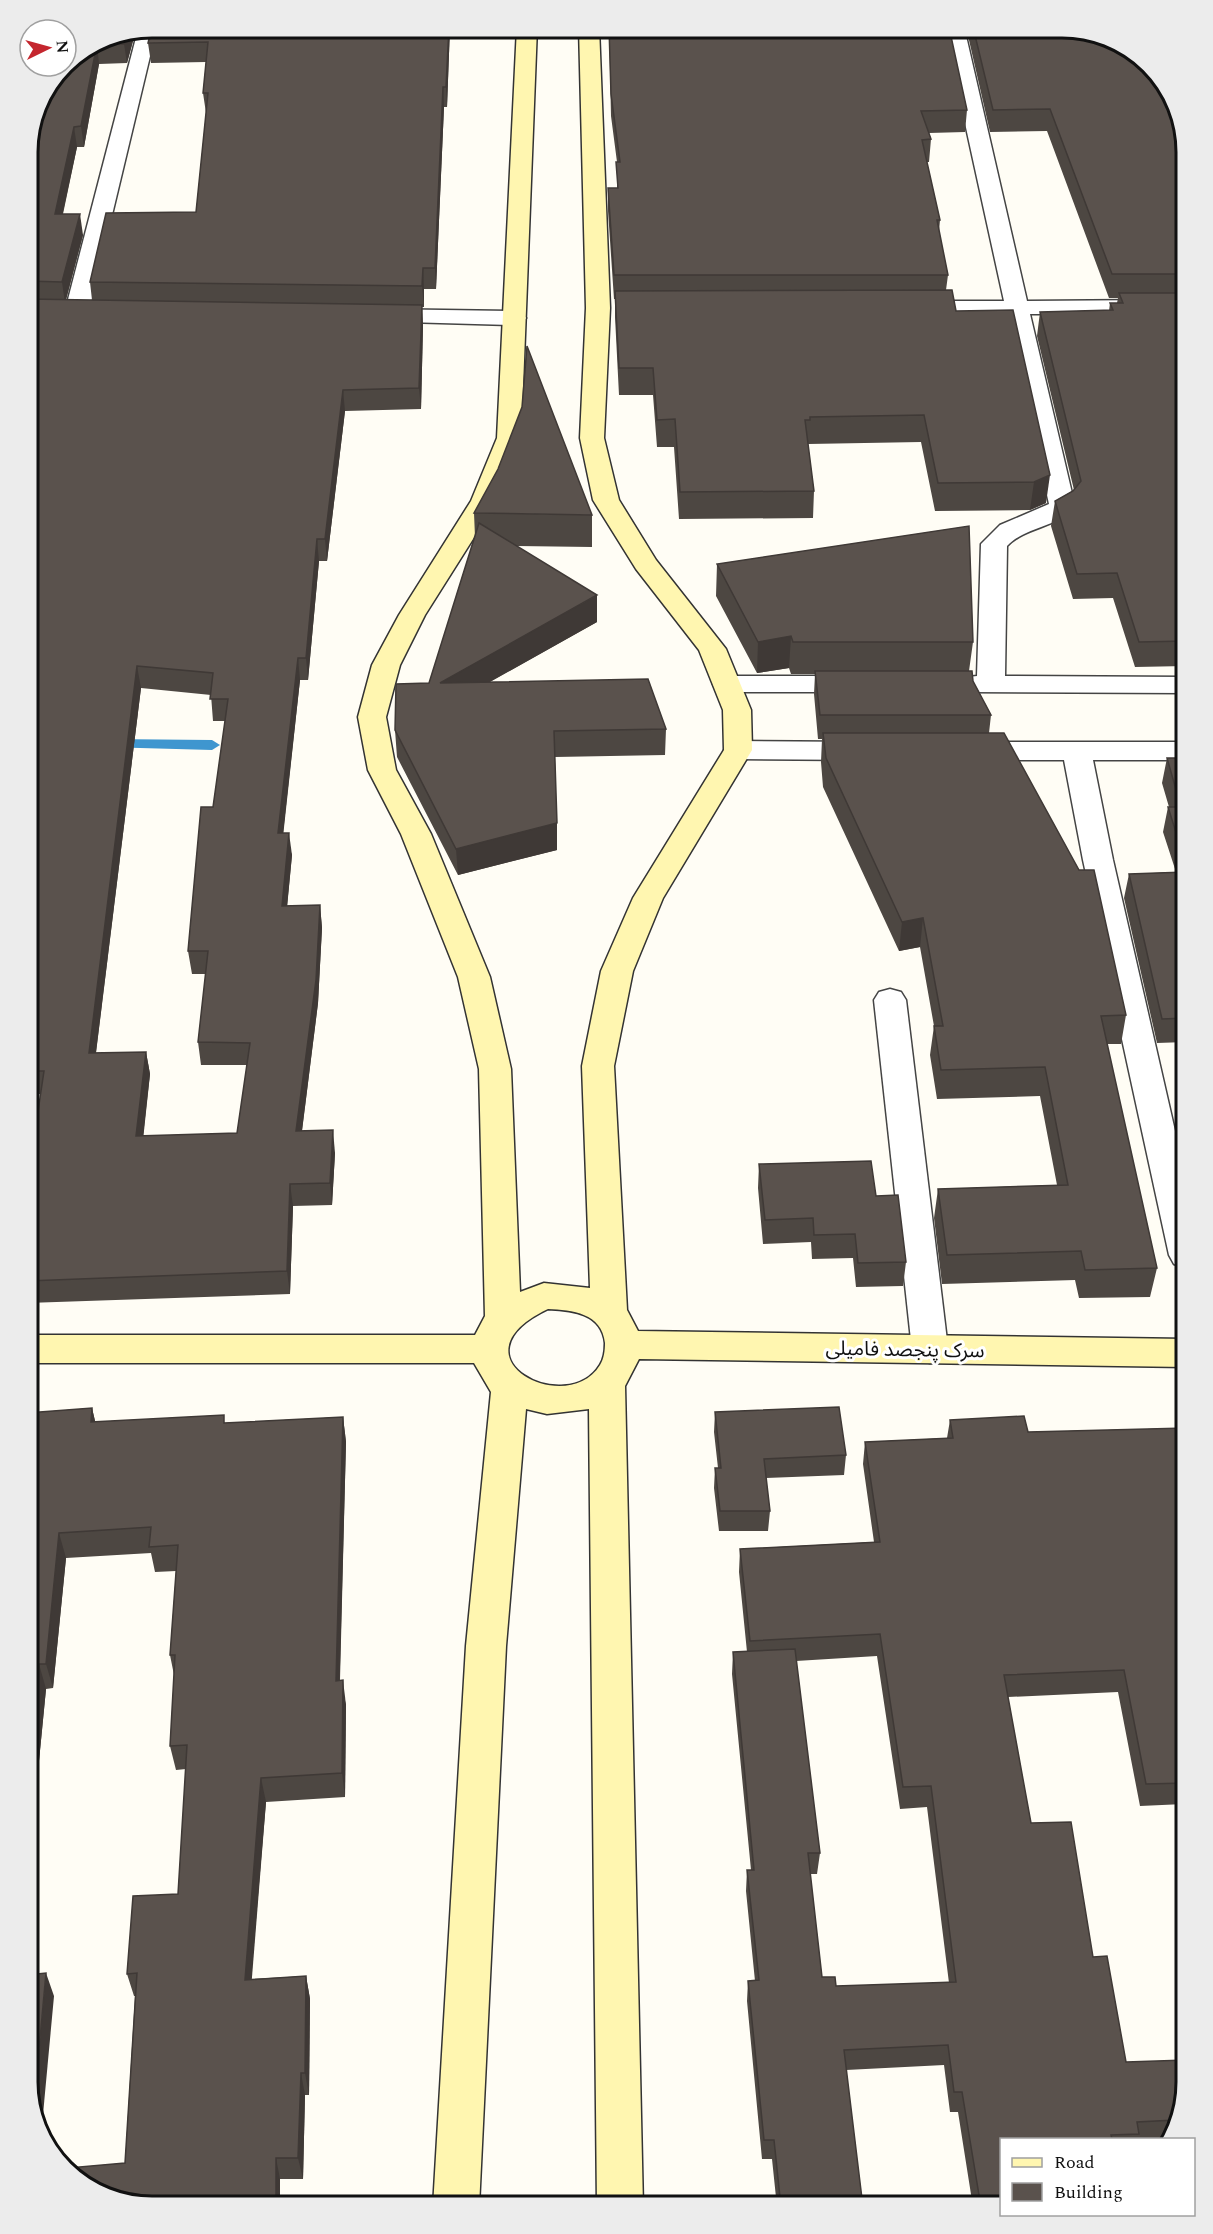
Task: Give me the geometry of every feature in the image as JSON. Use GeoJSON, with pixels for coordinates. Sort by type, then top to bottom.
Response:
{"type":"FeatureCollection","features":[{"type":"Feature","properties":{"kind":"main road"},"geometry":{"type":"LineString","coordinates":[[503,1316],[495,1069],[474,977],[416,834],[382,770],[372,717],[386,665],[412,615],[484,501],[509,438],[527,38]]}},
{"type":"Feature","properties":{"kind":"main road"},"geometry":{"type":"LineString","coordinates":[[590,38],[610,308],[592,438],[606,501],[645,563],[712,649],[737,710],[738,750],[648,898],[617,972],[598,1066],[621,1365],[607,1384],[586,1396],[559,1402],[532,1399],[510,1388],[494,1370],[488,1349],[492,1332],[503,1316],[521,1303],[544,1296],[568,1296],[591,1302],[617,1329]]}},
{"type":"Feature","properties":{"kind":"main road","name":"سرک پنجصد فامیلی"},"geometry":{"type":"LineString","coordinates":[[617,1329],[930,1349],[1176,1353]]}},
{"type":"Feature","properties":{"kind":"main road"},"geometry":{"type":"LineString","coordinates":[[38,1349],[488,1349]]}},
{"type":"Feature","properties":{"kind":"main road"},"geometry":{"type":"LineString","coordinates":[[607,1384],[620,2196]]}},
{"type":"Feature","properties":{"kind":"main road"},"geometry":{"type":"LineString","coordinates":[[457,2196],[486,1646],[510,1388]]}},
{"type":"Feature","properties":{"kind":"street"},"geometry":{"type":"LineString","coordinates":[[100,312],[67,311],[145,38]]}},
{"type":"Feature","properties":{"kind":"street"},"geometry":{"type":"LineString","coordinates":[[956,38],[1062,506],[1050,517],[1030,520],[1000,537],[994,544],[991,684]]}},
{"type":"Feature","properties":{"kind":"street"},"geometry":{"type":"LineString","coordinates":[[885,308],[1175,307]]}},
{"type":"Feature","properties":{"kind":"street"},"geometry":{"type":"LineString","coordinates":[[361,315],[514,318]]}},
{"type":"Feature","properties":{"kind":"street"},"geometry":{"type":"LineString","coordinates":[[727,684],[883,684]]}},
{"type":"Feature","properties":{"kind":"street"},"geometry":{"type":"LineString","coordinates":[[943,684],[1176,685]]}},
{"type":"Feature","properties":{"kind":"street"},"geometry":{"type":"LineString","coordinates":[[738,750],[890,751]]}},
{"type":"Feature","properties":{"kind":"street"},"geometry":{"type":"LineString","coordinates":[[937,751],[1176,752]]}},
{"type":"Feature","properties":{"kind":"street"},"geometry":{"type":"LineString","coordinates":[[1077,752],[1098,860],[1176,1210]]}},
{"type":"Feature","properties":{"kind":"street"},"geometry":{"type":"LineString","coordinates":[[890,1000],[930,1349]]}},
{"type":"Feature","properties":{"kind":"building"},"geometry":{"type":"Polygon","coordinates":[[[149,38],[448,38],[446,87],[443,87],[435,268],[423,268],[422,286],[90,282],[106,213],[196,212],[208,93],[203,93],[208,42],[148,43],[149,38]]]}},
{"type":"Feature","properties":{"kind":"building"},"geometry":{"type":"Polygon","coordinates":[[[609,38],[951,38],[967,110],[921,111],[931,139],[922,140],[940,220],[937,220],[948,275],[614,275],[608,188],[618,188],[616,162],[620,162],[611,94],[609,38]]]}},
{"type":"Feature","properties":{"kind":"building"},"geometry":{"type":"Polygon","coordinates":[[[976,38],[1069,38],[1091,41],[1131,61],[1152,82],[1172,122],[1176,151],[1176,274],[1112,274],[1050,109],[993,110],[976,38]]]}},
{"type":"Feature","properties":{"kind":"building"},"geometry":{"type":"Polygon","coordinates":[[[95,52],[81,126],[74,127],[55,214],[80,214],[62,282],[38,281],[38,144],[41,122],[53,94],[64,78],[78,78],[78,65],[95,52]]]}},
{"type":"Feature","properties":{"kind":"building"},"geometry":{"type":"Polygon","coordinates":[[[952,290],[956,311],[1013,310],[1050,475],[1034,482],[938,483],[924,415],[810,417],[810,420],[805,420],[814,491],[680,492],[675,419],[657,420],[653,368],[619,368],[615,291],[952,290]]]}},
{"type":"Feature","properties":{"kind":"building"},"geometry":{"type":"Polygon","coordinates":[[[1119,293],[1176,293],[1176,641],[1139,642],[1117,573],[1077,574],[1055,501],[1073,491],[1081,481],[1040,312],[1113,310],[1110,303],[1123,303],[1119,293]]]}},
{"type":"Feature","properties":{"kind":"building"},"geometry":{"type":"Polygon","coordinates":[[[38,299],[422,305],[419,388],[343,390],[325,539],[317,539],[306,658],[298,658],[278,833],[289,833],[282,906],[320,905],[316,980],[296,1131],[333,1130],[330,1183],[290,1184],[287,1271],[38,1281],[38,1111],[44,1071],[38,1071],[38,299]],[[137,666],[89,1053],[146,1052],[136,1136],[237,1133],[250,1043],[198,1042],[208,951],[188,951],[201,807],[213,807],[228,699],[210,699],[213,673],[137,666]]]}},
{"type":"Feature","properties":{"kind":"building"},"geometry":{"type":"Polygon","coordinates":[[[527,346],[592,515],[474,513],[498,469],[522,407],[527,346]]]}},
{"type":"Feature","properties":{"kind":"building"},"geometry":{"type":"Polygon","coordinates":[[[479,523],[597,595],[440,683],[648,679],[666,729],[554,731],[557,823],[456,849],[395,730],[396,684],[429,683],[479,523]]]}},
{"type":"Feature","properties":{"kind":"building"},"geometry":{"type":"Polygon","coordinates":[[[969,526],[973,642],[793,642],[791,636],[758,642],[717,564],[969,526]]]}},
{"type":"Feature","properties":{"kind":"building"},"geometry":{"type":"Polygon","coordinates":[[[815,671],[972,671],[973,681],[991,715],[820,715],[815,671]]]}},
{"type":"Feature","properties":{"kind":"building"},"geometry":{"type":"Polygon","coordinates":[[[823,733],[1004,733],[1079,870],[1094,870],[1126,1015],[1101,1016],[1157,1268],[1085,1270],[1081,1251],[947,1255],[938,1189],[1068,1185],[1045,1067],[941,1070],[934,1026],[943,1026],[923,918],[902,922],[826,758],[823,733]]]}},
{"type":"Feature","properties":{"kind":"building"},"geometry":{"type":"Polygon","coordinates":[[[1167,758],[1176,758],[1176,790],[1167,758]]]}},
{"type":"Feature","properties":{"kind":"building"},"geometry":{"type":"Polygon","coordinates":[[[1168,807],[1176,807],[1176,832],[1168,807]]]}},
{"type":"Feature","properties":{"kind":"building"},"geometry":{"type":"Polygon","coordinates":[[[1176,872],[1176,1018],[1162,1019],[1129,874],[1176,872]]]}},
{"type":"Feature","properties":{"kind":"building"},"geometry":{"type":"Polygon","coordinates":[[[871,1161],[876,1196],[898,1195],[906,1262],[858,1263],[855,1234],[814,1235],[813,1218],[765,1220],[759,1164],[871,1161]]]}},
{"type":"Feature","properties":{"kind":"building"},"geometry":{"type":"Polygon","coordinates":[[[839,1407],[846,1455],[764,1459],[770,1511],[720,1511],[715,1468],[721,1468],[715,1412],[839,1407]]]}},
{"type":"Feature","properties":{"kind":"building"},"geometry":{"type":"Polygon","coordinates":[[[92,1408],[91,1422],[224,1415],[224,1423],[343,1417],[336,1681],[343,1680],[342,1773],[261,1778],[245,1980],[306,1976],[305,2073],[301,2073],[298,2158],[276,2158],[276,2196],[129,2194],[101,2185],[75,2167],[125,2163],[137,1973],[127,1974],[133,1896],[178,1894],[187,1745],[170,1746],[175,1655],[170,1655],[178,1545],[149,1547],[151,1527],[59,1533],[46,1664],[39,1664],[38,1674],[38,1412],[92,1408]]]}},
{"type":"Feature","properties":{"kind":"building"},"geometry":{"type":"Polygon","coordinates":[[[1024,1416],[1028,1432],[1176,1428],[1176,1783],[1146,1784],[1124,1670],[1004,1675],[1031,1823],[1071,1822],[1093,1957],[1107,1956],[1126,2062],[1176,2060],[1175,2098],[1172,2112],[1169,2120],[1137,2122],[1139,2134],[1111,2135],[1112,2138],[1000,2138],[1000,2196],[979,2196],[962,2092],[954,2092],[948,2045],[844,2050],[862,2196],[780,2196],[774,2140],[764,2140],[748,1981],[759,1980],[747,1870],[754,1870],[733,1652],[795,1649],[820,1853],[808,1853],[822,1977],[835,1977],[836,1986],[956,1982],[931,1786],[903,1787],[880,1634],[750,1641],[740,1549],[880,1542],[865,1442],[953,1438],[950,1420],[1024,1416]]]}},
{"type":"Feature","properties":{"kind":"building"},"geometry":{"type":"Polygon","coordinates":[[[46,1973],[38,2060],[38,1974],[46,1973]]]}},
{"type":"Feature","properties":{"kind":"waterway"},"geometry":{"type":"LineString","coordinates":[[109,744],[212,745]]}}]}
